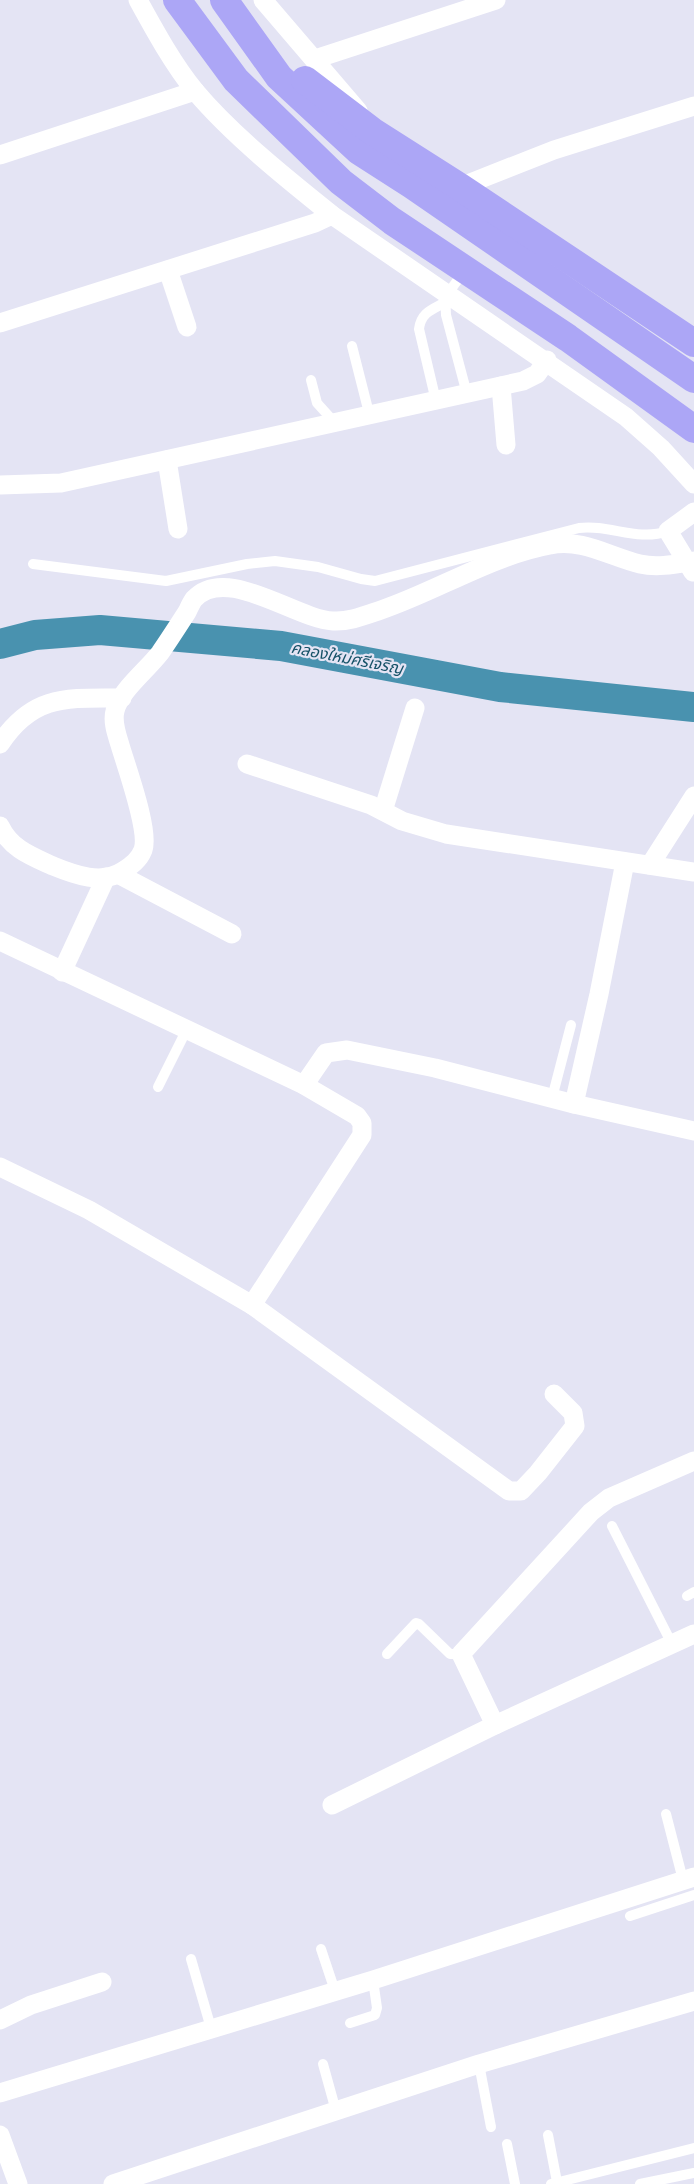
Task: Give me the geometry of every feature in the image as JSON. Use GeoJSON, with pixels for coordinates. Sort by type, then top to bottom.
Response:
{"type":"FeatureCollection","features":[{"type":"Feature","properties":{"kind":"highway"},"geometry":{"type":"LineString","coordinates":[[177,0],[236,80],[341,182],[392,221],[664,406],[694,429]]}},
{"type":"Feature","properties":{"kind":"highway"},"geometry":{"type":"LineString","coordinates":[[224,0],[279,77],[359,151],[412,185],[694,379]]}},
{"type":"Feature","properties":{"kind":"highway"},"geometry":{"type":"LineString","coordinates":[[255,45],[285,62],[324,96],[372,131],[460,187],[693,342]]}},
{"type":"Feature","properties":{"kind":"highway"},"geometry":{"type":"LineString","coordinates":[[664,406],[694,442]]}},
{"type":"Feature","properties":{"kind":"street"},"geometry":{"type":"LineString","coordinates":[[138,0],[156,32],[195,91],[291,182],[446,298],[547,360],[626,417],[661,448],[694,484]]}},
{"type":"Feature","properties":{"kind":"street"},"geometry":{"type":"LineString","coordinates":[[263,0],[315,59],[372,131]]}},
{"type":"Feature","properties":{"kind":"street"},"geometry":{"type":"LineString","coordinates":[[315,59],[496,0]]}},
{"type":"Feature","properties":{"kind":"street"},"geometry":{"type":"LineString","coordinates":[[0,155],[195,91]]}},
{"type":"Feature","properties":{"kind":"street"},"geometry":{"type":"LineString","coordinates":[[460,187],[554,150],[694,106]]}},
{"type":"Feature","properties":{"kind":"street"},"geometry":{"type":"LineString","coordinates":[[0,323],[315,223],[332,214]]}},
{"type":"Feature","properties":{"kind":"street"},"geometry":{"type":"LineString","coordinates":[[168,270],[187,327]]}},
{"type":"Feature","properties":{"kind":"street"},"geometry":{"type":"LineString","coordinates":[[0,485],[62,483],[370,417],[523,381],[537,374],[547,360]]}},
{"type":"Feature","properties":{"kind":"street"},"geometry":{"type":"LineString","coordinates":[[501,386],[506,445]]}},
{"type":"Feature","properties":{"kind":"street"},"geometry":{"type":"LineString","coordinates":[[167,460],[178,529]]}},
{"type":"Feature","properties":{"kind":"street"},"geometry":{"type":"LineString","coordinates":[[692,565],[668,531],[694,512]]}},
{"type":"Feature","properties":{"kind":"street"},"geometry":{"type":"LineString","coordinates":[[0,826],[4,835],[21,852],[59,868],[96,879],[112,876],[136,862],[144,848],[144,830],[115,724],[115,710],[122,698],[159,654],[194,599],[210,590],[233,587],[303,614],[333,621],[358,618],[430,592],[474,571],[551,544],[569,543],[641,564],[666,566],[692,565]]}},
{"type":"Feature","properties":{"kind":"street"},"geometry":{"type":"LineString","coordinates":[[0,744],[11,727],[30,711],[49,701],[122,698]]}},
{"type":"Feature","properties":{"kind":"street"},"geometry":{"type":"LineString","coordinates":[[383,811],[415,708]]}},
{"type":"Feature","properties":{"kind":"street"},"geometry":{"type":"LineString","coordinates":[[247,764],[383,811],[402,821],[446,834],[694,872]]}},
{"type":"Feature","properties":{"kind":"street"},"geometry":{"type":"LineString","coordinates":[[650,865],[694,796]]}},
{"type":"Feature","properties":{"kind":"street"},"geometry":{"type":"LineString","coordinates":[[574,1104],[599,994],[625,862]]}},
{"type":"Feature","properties":{"kind":"street"},"geometry":{"type":"LineString","coordinates":[[112,876],[232,934]]}},
{"type":"Feature","properties":{"kind":"street"},"geometry":{"type":"LineString","coordinates":[[62,972],[112,876]]}},
{"type":"Feature","properties":{"kind":"street"},"geometry":{"type":"LineString","coordinates":[[0,941],[186,1031],[304,1085],[357,1116],[362,1123],[362,1135],[252,1305]]}},
{"type":"Feature","properties":{"kind":"street"},"geometry":{"type":"LineString","coordinates":[[304,1085],[326,1053],[347,1050],[435,1068],[574,1104],[694,1131]]}},
{"type":"Feature","properties":{"kind":"street"},"geometry":{"type":"LineString","coordinates":[[0,1167],[89,1210],[252,1305],[508,1491],[521,1490],[548,1462],[575,1426],[573,1412],[554,1394]]}},
{"type":"Feature","properties":{"kind":"street"},"geometry":{"type":"LineString","coordinates":[[495,1725],[461,1654],[591,1512],[609,1498],[694,1461]]}},
{"type":"Feature","properties":{"kind":"street"},"geometry":{"type":"LineString","coordinates":[[332,1805],[495,1725],[694,1634]]}},
{"type":"Feature","properties":{"kind":"street"},"geometry":{"type":"LineString","coordinates":[[0,2093],[690,1884]]}},
{"type":"Feature","properties":{"kind":"street"},"geometry":{"type":"LineString","coordinates":[[0,2020],[31,2005],[102,1982]]}},
{"type":"Feature","properties":{"kind":"street"},"geometry":{"type":"LineString","coordinates":[[113,2184],[479,2064],[694,2001]]}},
{"type":"Feature","properties":{"kind":"street"},"geometry":{"type":"LineString","coordinates":[[0,2135],[18,2184]]}},
{"type":"Feature","properties":{"kind":"lane"},"geometry":{"type":"LineString","coordinates":[[436,401],[419,329],[420,319],[446,298],[465,270]]}},
{"type":"Feature","properties":{"kind":"lane"},"geometry":{"type":"LineString","coordinates":[[446,298],[467,394]]}},
{"type":"Feature","properties":{"kind":"lane"},"geometry":{"type":"LineString","coordinates":[[352,346],[370,417]]}},
{"type":"Feature","properties":{"kind":"lane"},"geometry":{"type":"LineString","coordinates":[[311,380],[318,403],[336,424]]}},
{"type":"Feature","properties":{"kind":"lane"},"geometry":{"type":"LineString","coordinates":[[33,564],[166,581],[247,564],[275,561],[318,567],[361,580],[375,581],[578,528],[594,526],[612,528],[646,536],[668,531]]}},
{"type":"Feature","properties":{"kind":"lane"},"geometry":{"type":"LineString","coordinates":[[552,1098],[571,1025]]}},
{"type":"Feature","properties":{"kind":"lane"},"geometry":{"type":"LineString","coordinates":[[158,1087],[186,1031]]}},
{"type":"Feature","properties":{"kind":"lane"},"geometry":{"type":"LineString","coordinates":[[612,1526],[672,1644]]}},
{"type":"Feature","properties":{"kind":"lane"},"geometry":{"type":"LineString","coordinates":[[387,1654],[416,1623],[450,1654],[461,1654]]}},
{"type":"Feature","properties":{"kind":"lane"},"geometry":{"type":"LineString","coordinates":[[630,1916],[690,1884],[666,1814]]}},
{"type":"Feature","properties":{"kind":"lane"},"geometry":{"type":"LineString","coordinates":[[321,1949],[335,1991]]}},
{"type":"Feature","properties":{"kind":"lane"},"geometry":{"type":"LineString","coordinates":[[191,1959],[211,2028]]}},
{"type":"Feature","properties":{"kind":"lane"},"geometry":{"type":"LineString","coordinates":[[350,2023],[375,2015],[378,2008],[374,1980]]}},
{"type":"Feature","properties":{"kind":"lane"},"geometry":{"type":"LineString","coordinates":[[323,2064],[336,2111]]}},
{"type":"Feature","properties":{"kind":"lane"},"geometry":{"type":"LineString","coordinates":[[479,2064],[491,2127]]}},
{"type":"Feature","properties":{"kind":"lane"},"geometry":{"type":"LineString","coordinates":[[548,2135],[554,2183],[694,2148]]}},
{"type":"Feature","properties":{"kind":"lane"},"geometry":{"type":"LineString","coordinates":[[507,2144],[515,2184]]}},
{"type":"Feature","properties":{"kind":"lane"},"geometry":{"type":"LineString","coordinates":[[640,2184],[682,2180],[694,2173]]}},
{"type":"Feature","properties":{"kind":"waterway","name":"คลองใหม่ศรีเจริญ"},"geometry":{"type":"LineString","coordinates":[[0,644],[35,635],[100,630],[281,646],[500,687],[694,707]]}}]}
